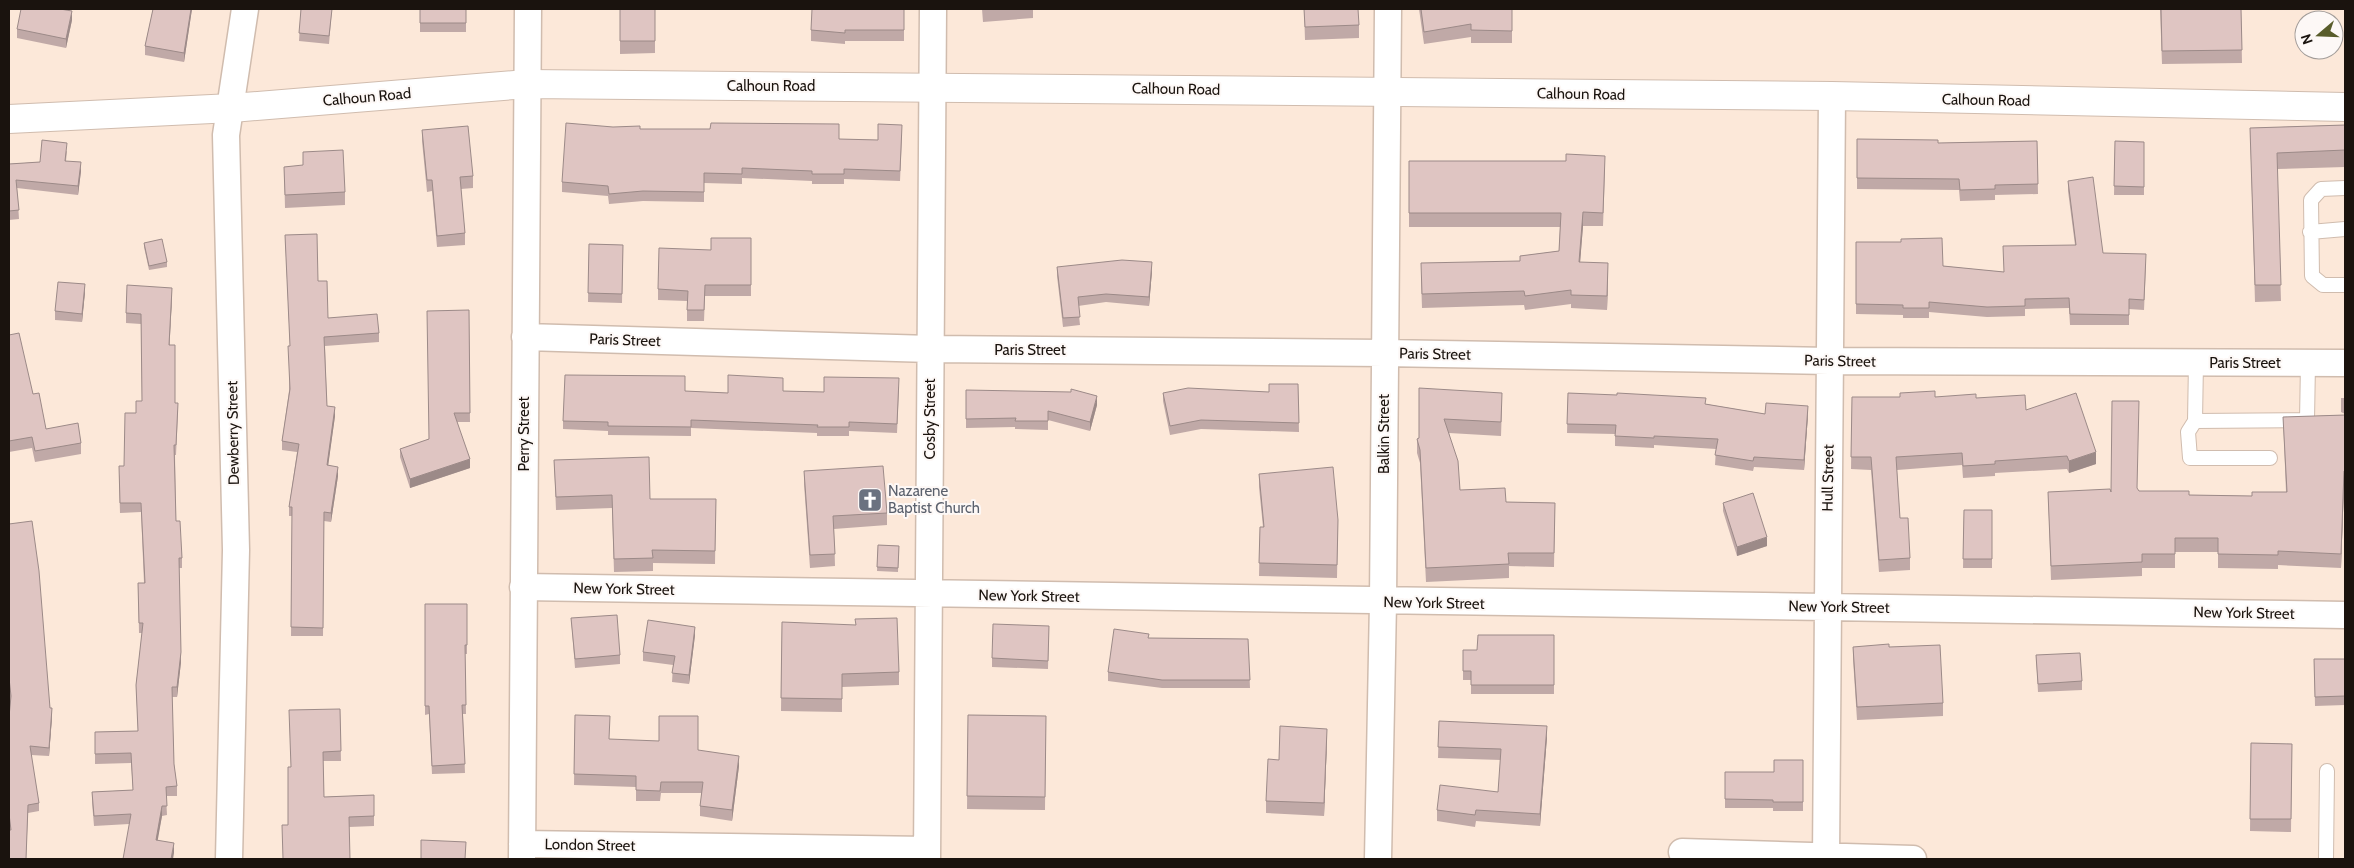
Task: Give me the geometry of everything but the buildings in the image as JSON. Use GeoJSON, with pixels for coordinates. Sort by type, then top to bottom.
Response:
{"type":"FeatureCollection","features":[{"type":"Feature","properties":{"kind":"street","name":"Dewberry Street"},"geometry":{"type":"LineString","coordinates":[[229,859],[236,550],[226,135],[232,108],[245,9]]}},
{"type":"Feature","properties":{"kind":"street","name":"Perry Street"},"geometry":{"type":"LineString","coordinates":[[522,852],[528,9]]}},
{"type":"Feature","properties":{"kind":"street","name":"Cosby Street"},"geometry":{"type":"LineString","coordinates":[[927,855],[933,9]]}},
{"type":"Feature","properties":{"kind":"street","name":"Balkin Street"},"geometry":{"type":"LineString","coordinates":[[1378,859],[1383,602],[1388,9]]}},
{"type":"Feature","properties":{"kind":"street","name":"Calhoun Road"},"geometry":{"type":"LineString","coordinates":[[9,119],[232,108],[527,84],[1832,96],[2345,107]]}},
{"type":"Feature","properties":{"kind":"street","name":"Hull Street"},"geometry":{"type":"LineString","coordinates":[[1826,859],[1832,96]]}},
{"type":"Feature","properties":{"kind":"street","name":"Paris Street"},"geometry":{"type":"LineString","coordinates":[[525,337],[930,349],[1384,353],[1829,361],[2345,363]]}},
{"type":"Feature","properties":{"kind":"street","name":"New York Street"},"geometry":{"type":"LineString","coordinates":[[523,586],[928,595],[1827,606],[2345,615]]}},
{"type":"Feature","properties":{"kind":"street","name":"London Street"},"geometry":{"type":"LineString","coordinates":[[522,852],[927,855]]}},
{"type":"Feature","properties":{"kind":"street"},"geometry":{"type":"LineString","coordinates":[[1682,852],[1826,859],[1913,859]]}},
{"type":"Feature","properties":{"kind":"lane"},"geometry":{"type":"LineString","coordinates":[[2345,188],[2321,189],[2311,200],[2310,232],[2312,276],[2323,285],[2345,285]]}},
{"type":"Feature","properties":{"kind":"lane"},"geometry":{"type":"LineString","coordinates":[[2310,232],[2345,229]]}},
{"type":"Feature","properties":{"kind":"lane"},"geometry":{"type":"LineString","coordinates":[[2196,362],[2195,421],[2190,426],[2188,432],[2190,458],[2270,458]]}},
{"type":"Feature","properties":{"kind":"lane"},"geometry":{"type":"LineString","coordinates":[[2307,420],[2308,363]]}},
{"type":"Feature","properties":{"kind":"lane"},"geometry":{"type":"LineString","coordinates":[[2195,421],[2324,420]]}},
{"type":"Feature","properties":{"kind":"lane"},"geometry":{"type":"LineString","coordinates":[[2326,859],[2327,770]]}},
{"type":"Feature","properties":{"kind":"place","name":"Nazarene Baptist Church"},"geometry":{"type":"Point","coordinates":[870,500]}}]}
